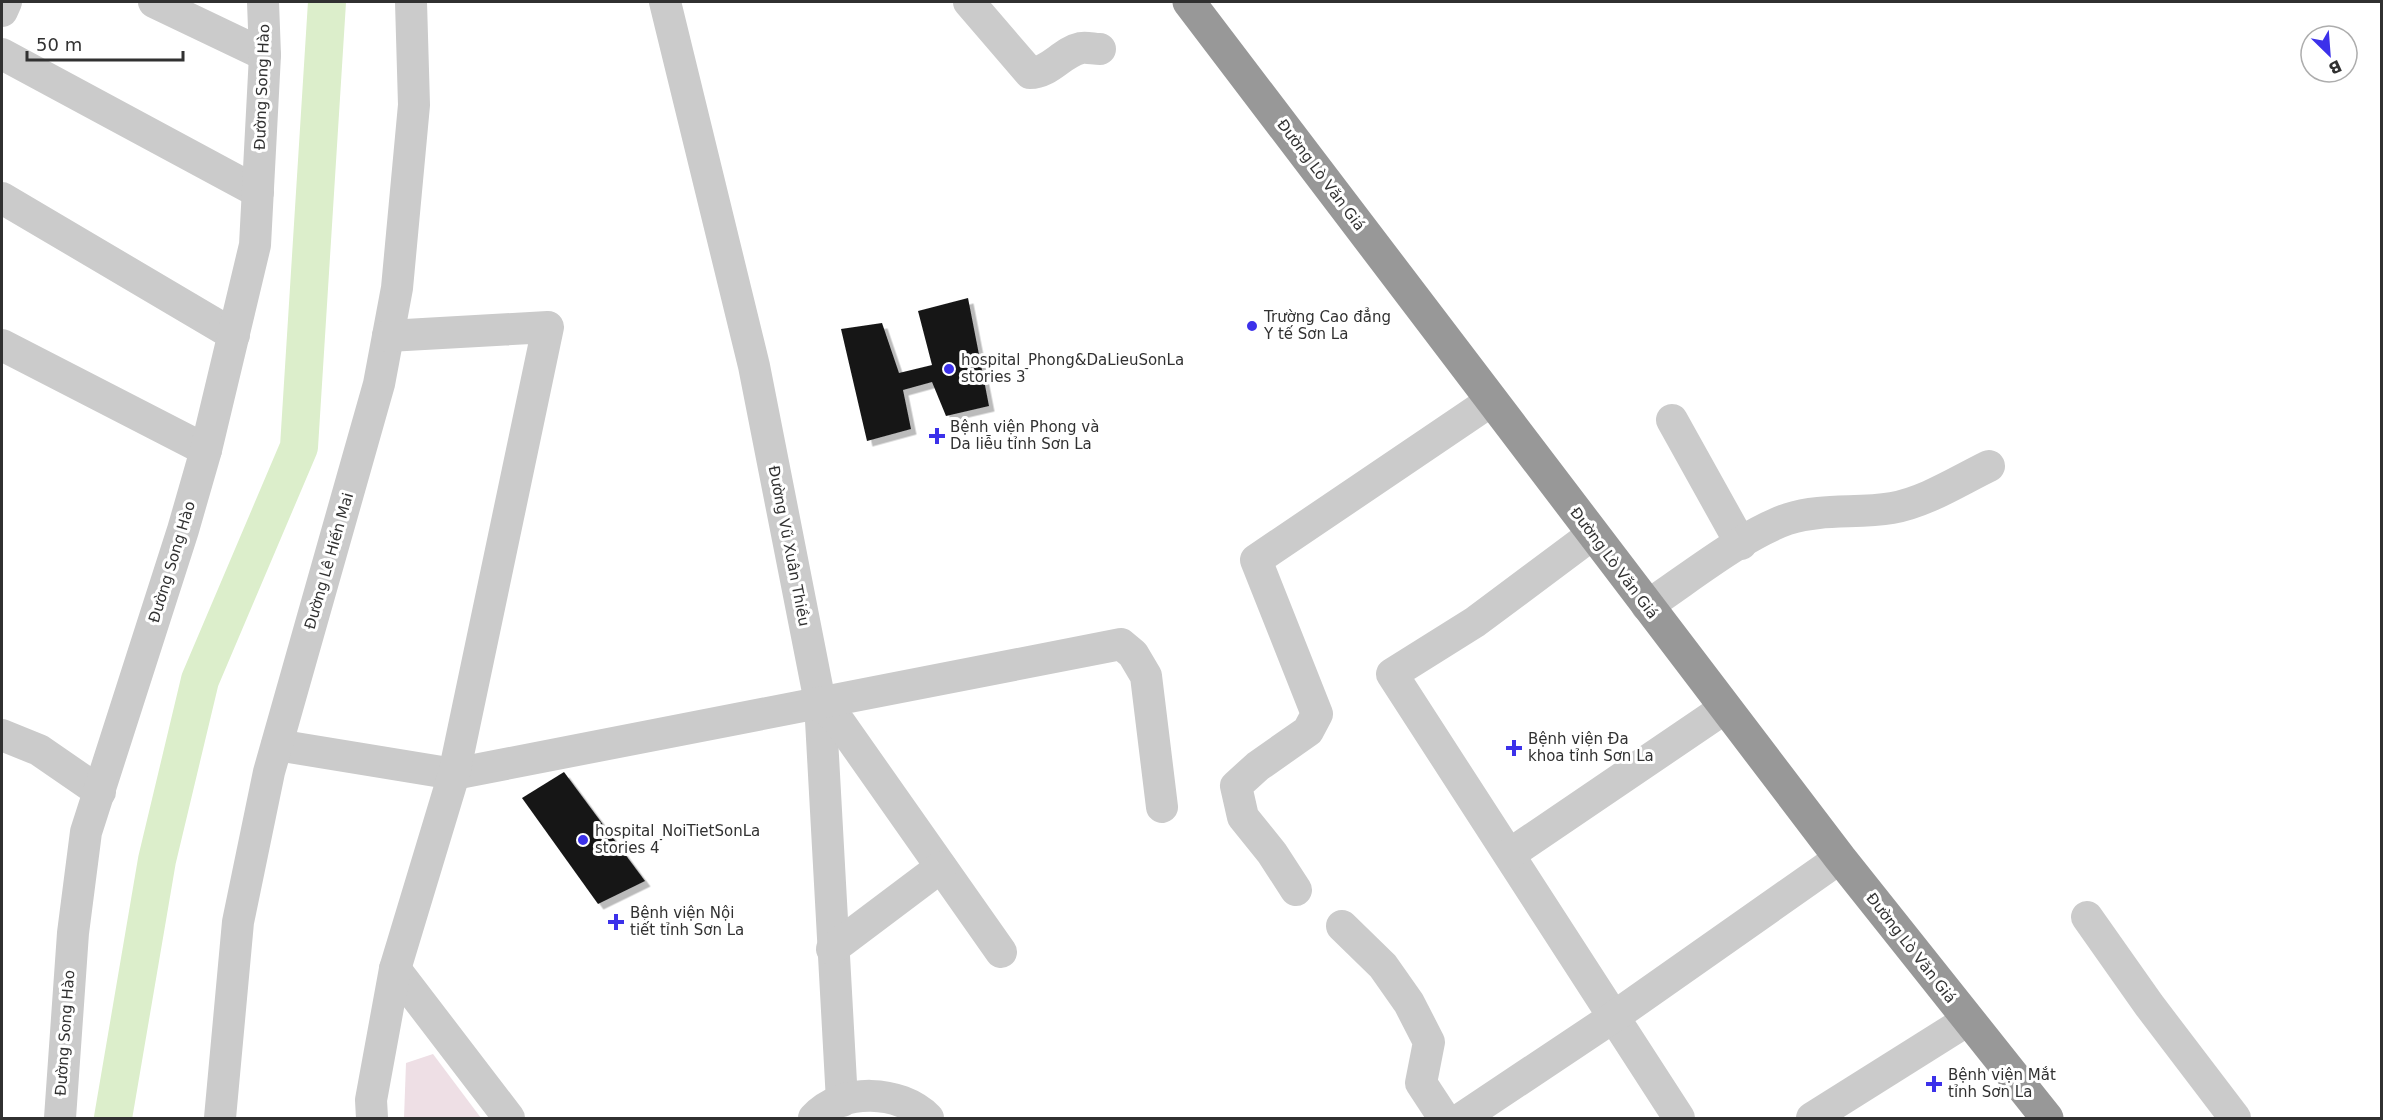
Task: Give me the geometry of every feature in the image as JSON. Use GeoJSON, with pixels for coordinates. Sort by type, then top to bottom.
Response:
{"type":"FeatureCollection","features":[{"type":"Feature","properties":{"kind":"highway","name":"Đường Lò Văn Giá"},"geometry":{"type":"LineString","coordinates":[[1189,2],[1840,858],[2047,1119]]}},
{"type":"Feature","properties":{"kind":"street"},"geometry":{"type":"LineString","coordinates":[[2,11],[6,2]]}},
{"type":"Feature","properties":{"kind":"street"},"geometry":{"type":"LineString","coordinates":[[154,2],[266,55]]}},
{"type":"Feature","properties":{"kind":"street","name":"Đường Song Hào"},"geometry":{"type":"LineString","coordinates":[[60,1119],[75,922],[86,832],[206,450],[255,245],[266,55],[264,2]]}},
{"type":"Feature","properties":{"kind":"street","name":"Đường Lê Hiến Mai"},"geometry":{"type":"LineString","coordinates":[[220,1119],[238,922],[277,745],[379,384],[398,288],[414,105],[411,2]]}},
{"type":"Feature","properties":{"kind":"street","name":"Đường Vũ Xuân Thiều"},"geometry":{"type":"LineString","coordinates":[[665,2],[754,366],[820,702],[842,1101]]}},
{"type":"Feature","properties":{"kind":"street"},"geometry":{"type":"LineString","coordinates":[[969,2],[1030,73],[1045,69],[1061,57],[1082,48],[1100,49]]}},
{"type":"Feature","properties":{"kind":"street"},"geometry":{"type":"LineString","coordinates":[[2,54],[258,192]]}},
{"type":"Feature","properties":{"kind":"street"},"geometry":{"type":"LineString","coordinates":[[2,198],[234,335]]}},
{"type":"Feature","properties":{"kind":"street"},"geometry":{"type":"LineString","coordinates":[[372,1119],[371,1100],[395,969],[454,774],[548,327],[388,336]]}},
{"type":"Feature","properties":{"kind":"street"},"geometry":{"type":"LineString","coordinates":[[2,345],[206,450]]}},
{"type":"Feature","properties":{"kind":"street"},"geometry":{"type":"LineString","coordinates":[[1296,890],[1272,853],[1243,817],[1236,786],[1258,766],[1308,731],[1317,714],[1256,560],[1491,401]]}},
{"type":"Feature","properties":{"kind":"street"},"geometry":{"type":"LineString","coordinates":[[1672,420],[1741,544]]}},
{"type":"Feature","properties":{"kind":"street"},"geometry":{"type":"LineString","coordinates":[[1647,606],[1770,526],[1821,510],[1872,510],[1912,503],[1989,466]]}},
{"type":"Feature","properties":{"kind":"street"},"geometry":{"type":"LineString","coordinates":[[1593,534],[1475,622],[1392,674],[1615,1016],[1679,1119]]}},
{"type":"Feature","properties":{"kind":"street"},"geometry":{"type":"LineString","coordinates":[[277,745],[454,774],[1121,644],[1132,654],[1146,676],[1162,807]]}},
{"type":"Feature","properties":{"kind":"street"},"geometry":{"type":"LineString","coordinates":[[820,702],[840,723],[1001,952]]}},
{"type":"Feature","properties":{"kind":"street"},"geometry":{"type":"LineString","coordinates":[[1510,854],[1725,708]]}},
{"type":"Feature","properties":{"kind":"street"},"geometry":{"type":"LineString","coordinates":[[2,735],[39,750],[100,792]]}},
{"type":"Feature","properties":{"kind":"street"},"geometry":{"type":"LineString","coordinates":[[1462,1119],[1615,1016],[1840,858]]}},
{"type":"Feature","properties":{"kind":"street"},"geometry":{"type":"LineString","coordinates":[[832,949],[941,867]]}},
{"type":"Feature","properties":{"kind":"street"},"geometry":{"type":"LineString","coordinates":[[2087,917],[2149,1005],[2235,1119]]}},
{"type":"Feature","properties":{"kind":"street"},"geometry":{"type":"LineString","coordinates":[[1342,926],[1383,966],[1409,1002],[1429,1042],[1421,1083],[1444,1119]]}},
{"type":"Feature","properties":{"kind":"street"},"geometry":{"type":"LineString","coordinates":[[395,969],[509,1119]]}},
{"type":"Feature","properties":{"kind":"street"},"geometry":{"type":"LineString","coordinates":[[1812,1119],[1968,1020]]}},
{"type":"Feature","properties":{"kind":"street"},"geometry":{"type":"LineString","coordinates":[[814,1119],[842,1101],[869,1096],[896,1099],[921,1112],[928,1119]]}},
{"type":"Feature","properties":{"kind":"shaded area"},"geometry":{"type":"Polygon","coordinates":[[[433,1054],[481,1118],[404,1118],[406,1063],[433,1054]]]}},
{"type":"Feature","properties":{"kind":"building","name":"hospital_Phong&DaLieuSonLa stories 3"},"geometry":{"type":"Polygon","coordinates":[[[968,298],[989,406],[946,416],[932,382],[903,390],[911,429],[867,441],[841,329],[882,323],[899,373],[932,365],[918,311],[968,298]]]}},
{"type":"Feature","properties":{"kind":"building","name":"hospital_NoiTietSonLa stories 4"},"geometry":{"type":"Polygon","coordinates":[[[564,772],[645,881],[598,904],[522,798],[564,772]]]}},
{"type":"Feature","properties":{"kind":"waterway"},"geometry":{"type":"LineString","coordinates":[[113,1118],[157,860],[200,680],[299,447],[327,2]]}},
{"type":"Feature","properties":{"kind":"place","name":"Trường Cao đẳng Y tế Sơn La"},"geometry":{"type":"Point","coordinates":[1252,326]}},
{"type":"Feature","properties":{"kind":"place","name":"hospital_Phong&DaLieuSonLa stories 3"},"geometry":{"type":"Point","coordinates":[949,369]}},
{"type":"Feature","properties":{"kind":"place","name":"Bệnh viện Phong và Da liễu tỉnh Sơn La"},"geometry":{"type":"Point","coordinates":[937,436]}},
{"type":"Feature","properties":{"kind":"place","name":"Bệnh viện Đa khoa tỉnh Sơn La"},"geometry":{"type":"Point","coordinates":[1514,748]}},
{"type":"Feature","properties":{"kind":"place","name":"hospital_NoiTietSonLa stories 4"},"geometry":{"type":"Point","coordinates":[583,840]}},
{"type":"Feature","properties":{"kind":"place","name":"Bệnh viện Nội tiết tỉnh Sơn La"},"geometry":{"type":"Point","coordinates":[616,922]}},
{"type":"Feature","properties":{"kind":"place","name":"Bệnh viện Mắt tỉnh Sơn La"},"geometry":{"type":"Point","coordinates":[1934,1084]}}]}
